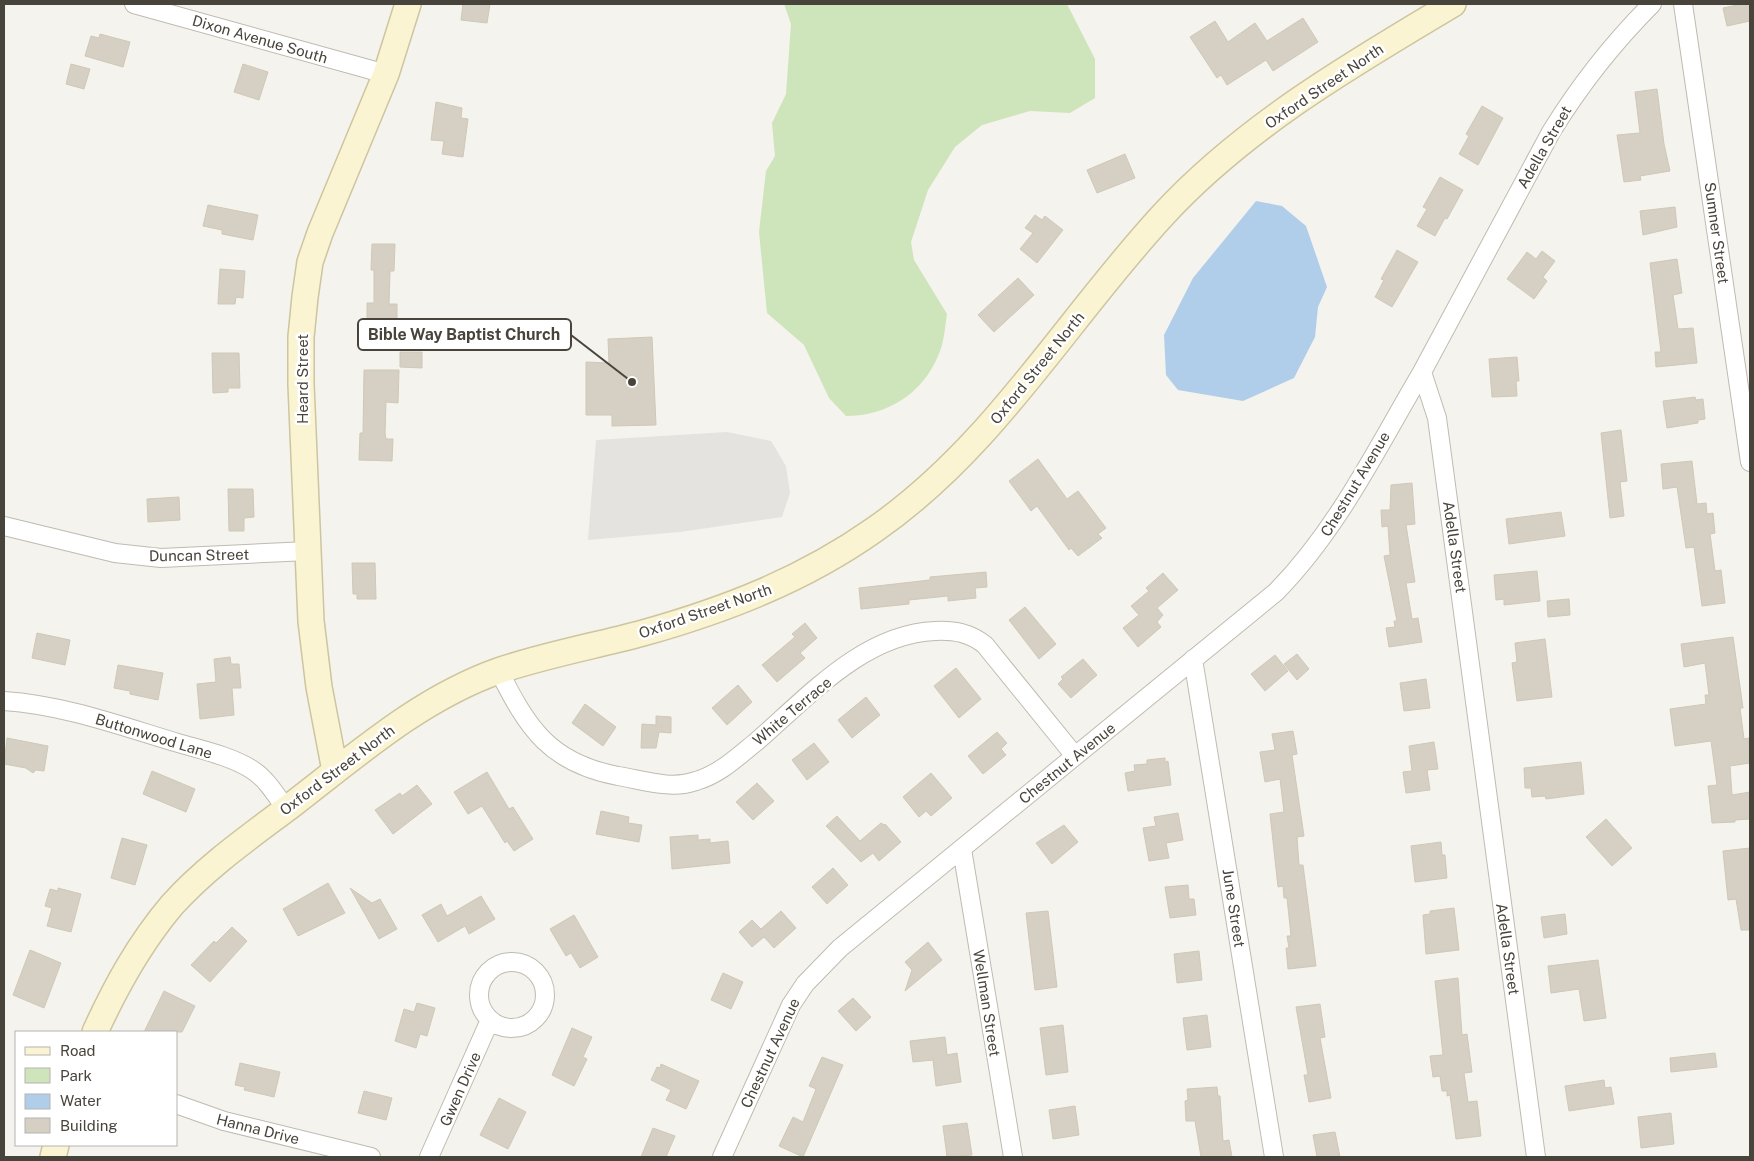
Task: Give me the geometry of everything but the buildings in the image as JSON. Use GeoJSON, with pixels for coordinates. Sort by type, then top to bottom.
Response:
{"type":"FeatureCollection","features":[{"type":"Feature","properties":{"kind":"street","name":"Dixon Avenue South"},"geometry":{"type":"LineString","coordinates":[[134,4],[386,74]]}},
{"type":"Feature","properties":{"kind":"street","name":"Heard Street"},"geometry":{"type":"LineString","coordinates":[[335,771],[319,687],[311,620],[301,384],[301,337],[310,262],[320,232],[386,74],[408,4]]}},
{"type":"Feature","properties":{"kind":"street","name":"Adella Street"},"geometry":{"type":"LineString","coordinates":[[1536,1157],[1437,418],[1422,372],[1556,124],[1574,96],[1615,43],[1652,4]]}},
{"type":"Feature","properties":{"kind":"street","name":"Sumner Street"},"geometry":{"type":"LineString","coordinates":[[1683,4],[1750,462]]}},
{"type":"Feature","properties":{"kind":"street","name":"Oxford Street North"},"geometry":{"type":"LineString","coordinates":[[95,1031],[119,981],[144,940],[174,903],[227,854],[398,723],[430,703],[499,671],[677,623],[722,608],[802,575],[872,532],[917,499],[964,455],[1006,408],[1126,256],[1205,172],[1254,133],[1443,6]]}},
{"type":"Feature","properties":{"kind":"street","name":"Chestnut Avenue"},"geometry":{"type":"LineString","coordinates":[[722,1157],[779,1027],[804,984],[840,948],[1276,592],[1300,568],[1334,522],[1422,372]]}},
{"type":"Feature","properties":{"kind":"street","name":"Duncan Street"},"geometry":{"type":"LineString","coordinates":[[4,526],[115,553],[161,558],[308,551]]}},
{"type":"Feature","properties":{"kind":"street","name":"White Terrace"},"geometry":{"type":"LineString","coordinates":[[499,671],[520,714],[534,730],[565,757],[594,771],[665,784],[682,785],[697,781],[724,768],[842,668],[871,648],[905,635],[924,631],[955,631],[977,638],[985,645],[1075,756]]}},
{"type":"Feature","properties":{"kind":"street","name":"June Street"},"geometry":{"type":"LineString","coordinates":[[1193,659],[1274,1157]]}},
{"type":"Feature","properties":{"kind":"street","name":"Buttonwood Lane"},"geometry":{"type":"LineString","coordinates":[[4,701],[40,705],[74,712],[216,755],[251,769],[268,785],[286,809]]}},
{"type":"Feature","properties":{"kind":"street","name":"Wellman Street"},"geometry":{"type":"LineString","coordinates":[[962,849],[1013,1157]]}},
{"type":"Feature","properties":{"kind":"street","name":"Gwen Drive"},"geometry":{"type":"LineString","coordinates":[[429,1157],[490,1020]]}},
{"type":"Feature","properties":{"kind":"street","name":"Hanna Drive"},"geometry":{"type":"LineString","coordinates":[[178,1105],[224,1121],[371,1157]]}},
{"type":"Feature","properties":{"kind":"green space"},"geometry":{"type":"Polygon","coordinates":[[[784,4],[1067,4],[1095,59],[1095,98],[1070,113],[1030,111],[982,125],[955,147],[928,190],[911,242],[914,260],[947,314],[940,351],[931,369],[913,392],[889,407],[861,415],[846,416],[829,398],[804,345],[767,313],[759,232],[766,171],[775,156],[772,123],[786,94],[791,24],[784,4]]]}},
{"type":"Feature","properties":{"kind":"shaded area"},"geometry":{"type":"Polygon","coordinates":[[[727,432],[771,441],[786,466],[790,493],[782,517],[680,532],[588,540],[596,440],[727,432]]]}},
{"type":"Feature","properties":{"kind":"water"},"geometry":{"type":"Polygon","coordinates":[[[1256,201],[1282,206],[1306,226],[1327,287],[1318,307],[1315,337],[1294,378],[1243,401],[1178,390],[1166,375],[1164,335],[1193,278],[1256,201]]]}},
{"type":"Feature","properties":{"kind":"place","name":"Bible Way Baptist Church"},"geometry":{"type":"Point","coordinates":[632,382]}}]}
